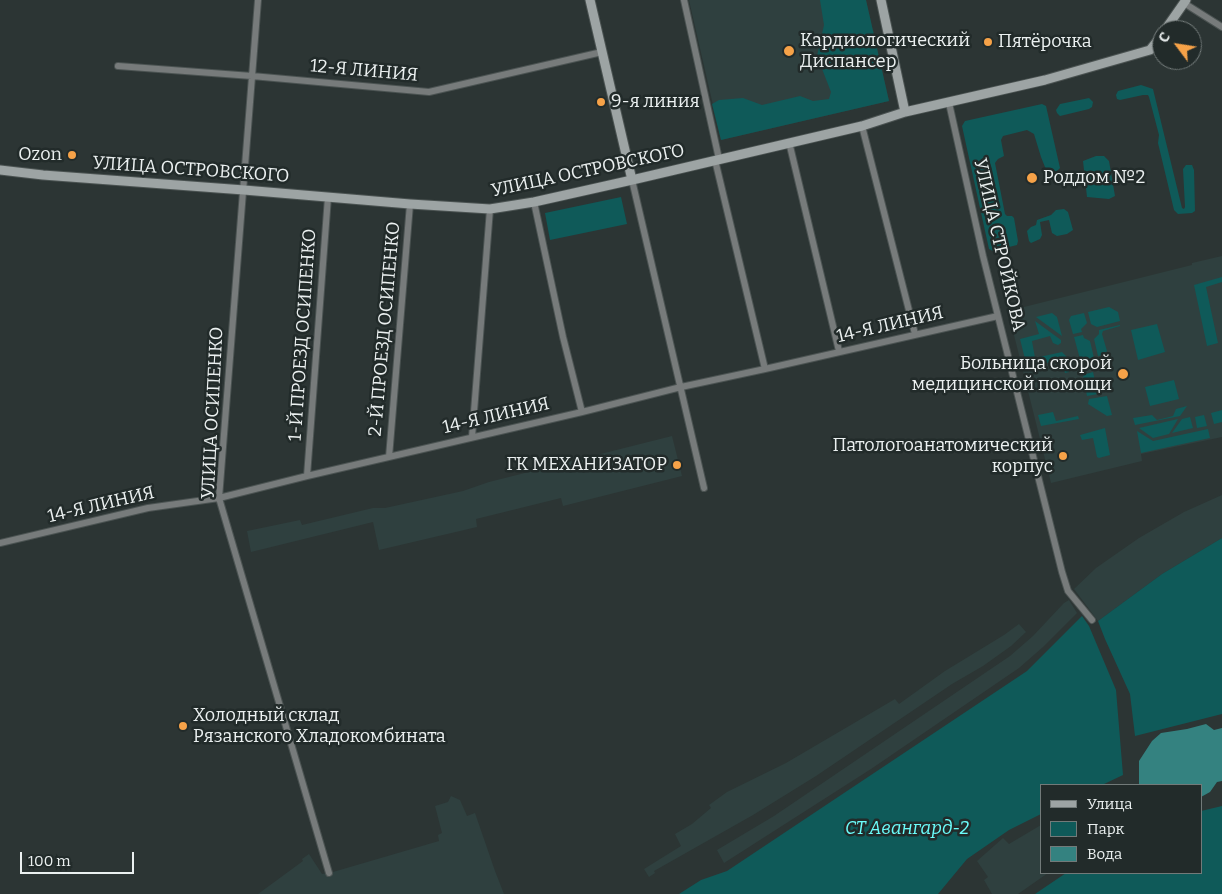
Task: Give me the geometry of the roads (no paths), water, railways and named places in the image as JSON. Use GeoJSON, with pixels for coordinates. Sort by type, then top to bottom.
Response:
{"type":"FeatureCollection","features":[{"type":"Feature","properties":{"kind":"street","name":"УЛИЦА ОСИПЕНКО"},"geometry":{"type":"LineString","coordinates":[[258,0],[219,498],[329,873]]}},
{"type":"Feature","properties":{"kind":"street"},"geometry":{"type":"LineString","coordinates":[[590,0],[704,488]]}},
{"type":"Feature","properties":{"kind":"street"},"geometry":{"type":"LineString","coordinates":[[684,0],[717,159],[765,369]]}},
{"type":"Feature","properties":{"kind":"street"},"geometry":{"type":"LineString","coordinates":[[881,0],[905,112]]}},
{"type":"Feature","properties":{"kind":"street"},"geometry":{"type":"LineString","coordinates":[[1172,20],[1185,2],[1222,27]]}},
{"type":"Feature","properties":{"kind":"street","name":"УЛИЦА ОСТРОВСКОГО"},"geometry":{"type":"LineString","coordinates":[[0,170],[43,175],[490,209],[534,202],[862,126],[905,112],[1045,80],[1144,52],[1152,48]]}},
{"type":"Feature","properties":{"kind":"street","name":"12-Я ЛИНИЯ"},"geometry":{"type":"LineString","coordinates":[[118,66],[429,92],[602,52]]}},
{"type":"Feature","properties":{"kind":"street","name":"УЛИЦА СТРОЙКОВА"},"geometry":{"type":"LineString","coordinates":[[949,102],[983,256],[1068,591],[1092,620]]}},
{"type":"Feature","properties":{"kind":"street"},"geometry":{"type":"LineString","coordinates":[[862,126],[915,334]]}},
{"type":"Feature","properties":{"kind":"street"},"geometry":{"type":"LineString","coordinates":[[789,142],[839,351]]}},
{"type":"Feature","properties":{"kind":"street","name":"1-Й ПРОЕЗД ОСИПЕНКО"},"geometry":{"type":"LineString","coordinates":[[307,476],[328,197]]}},
{"type":"Feature","properties":{"kind":"street"},"geometry":{"type":"LineString","coordinates":[[534,202],[563,337],[582,412]]}},
{"type":"Feature","properties":{"kind":"street","name":"2-Й ПРОЕЗД ОСИПЕНКО"},"geometry":{"type":"LineString","coordinates":[[389,457],[410,204]]}},
{"type":"Feature","properties":{"kind":"street"},"geometry":{"type":"LineString","coordinates":[[472,437],[490,209]]}},
{"type":"Feature","properties":{"kind":"street","name":"14-Я ЛИНИЯ"},"geometry":{"type":"LineString","coordinates":[[0,544],[148,508],[219,498],[681,387],[998,316]]}},
{"type":"Feature","properties":{"kind":"water"},"geometry":{"type":"Polygon","coordinates":[[[1206,724],[1214,730],[1222,728],[1222,781],[1217,782],[1210,792],[1202,796],[1202,784],[1139,784],[1139,761],[1152,741],[1161,733],[1206,724]]]}},
{"type":"Feature","properties":{"kind":"place","name":"Пятёрочка"},"geometry":{"type":"Point","coordinates":[988,42]}},
{"type":"Feature","properties":{"kind":"place","name":"Кардиологический Диспансер"},"geometry":{"type":"Point","coordinates":[789,51]}},
{"type":"Feature","properties":{"kind":"place","name":"9-я линия"},"geometry":{"type":"Point","coordinates":[601,102]}},
{"type":"Feature","properties":{"kind":"place","name":"Ozon"},"geometry":{"type":"Point","coordinates":[72,155]}},
{"type":"Feature","properties":{"kind":"place","name":"Роддом №2"},"geometry":{"type":"Point","coordinates":[1032,178]}},
{"type":"Feature","properties":{"kind":"place","name":"Больница скорой медицинской помощи"},"geometry":{"type":"Point","coordinates":[1123,374]}},
{"type":"Feature","properties":{"kind":"place","name":"Патологоанатомический корпус"},"geometry":{"type":"Point","coordinates":[1063,456]}},
{"type":"Feature","properties":{"kind":"place","name":"ГК МЕХАНИЗАТОР"},"geometry":{"type":"Point","coordinates":[677,465]}},
{"type":"Feature","properties":{"kind":"place","name":"Холодный склад Рязанского Хладокомбината"},"geometry":{"type":"Point","coordinates":[183,726]}},
{"type":"Feature","properties":{"kind":"park label","name":"СТ Авангард-2"},"geometry":{"type":"Point","coordinates":[907,829]}}]}
